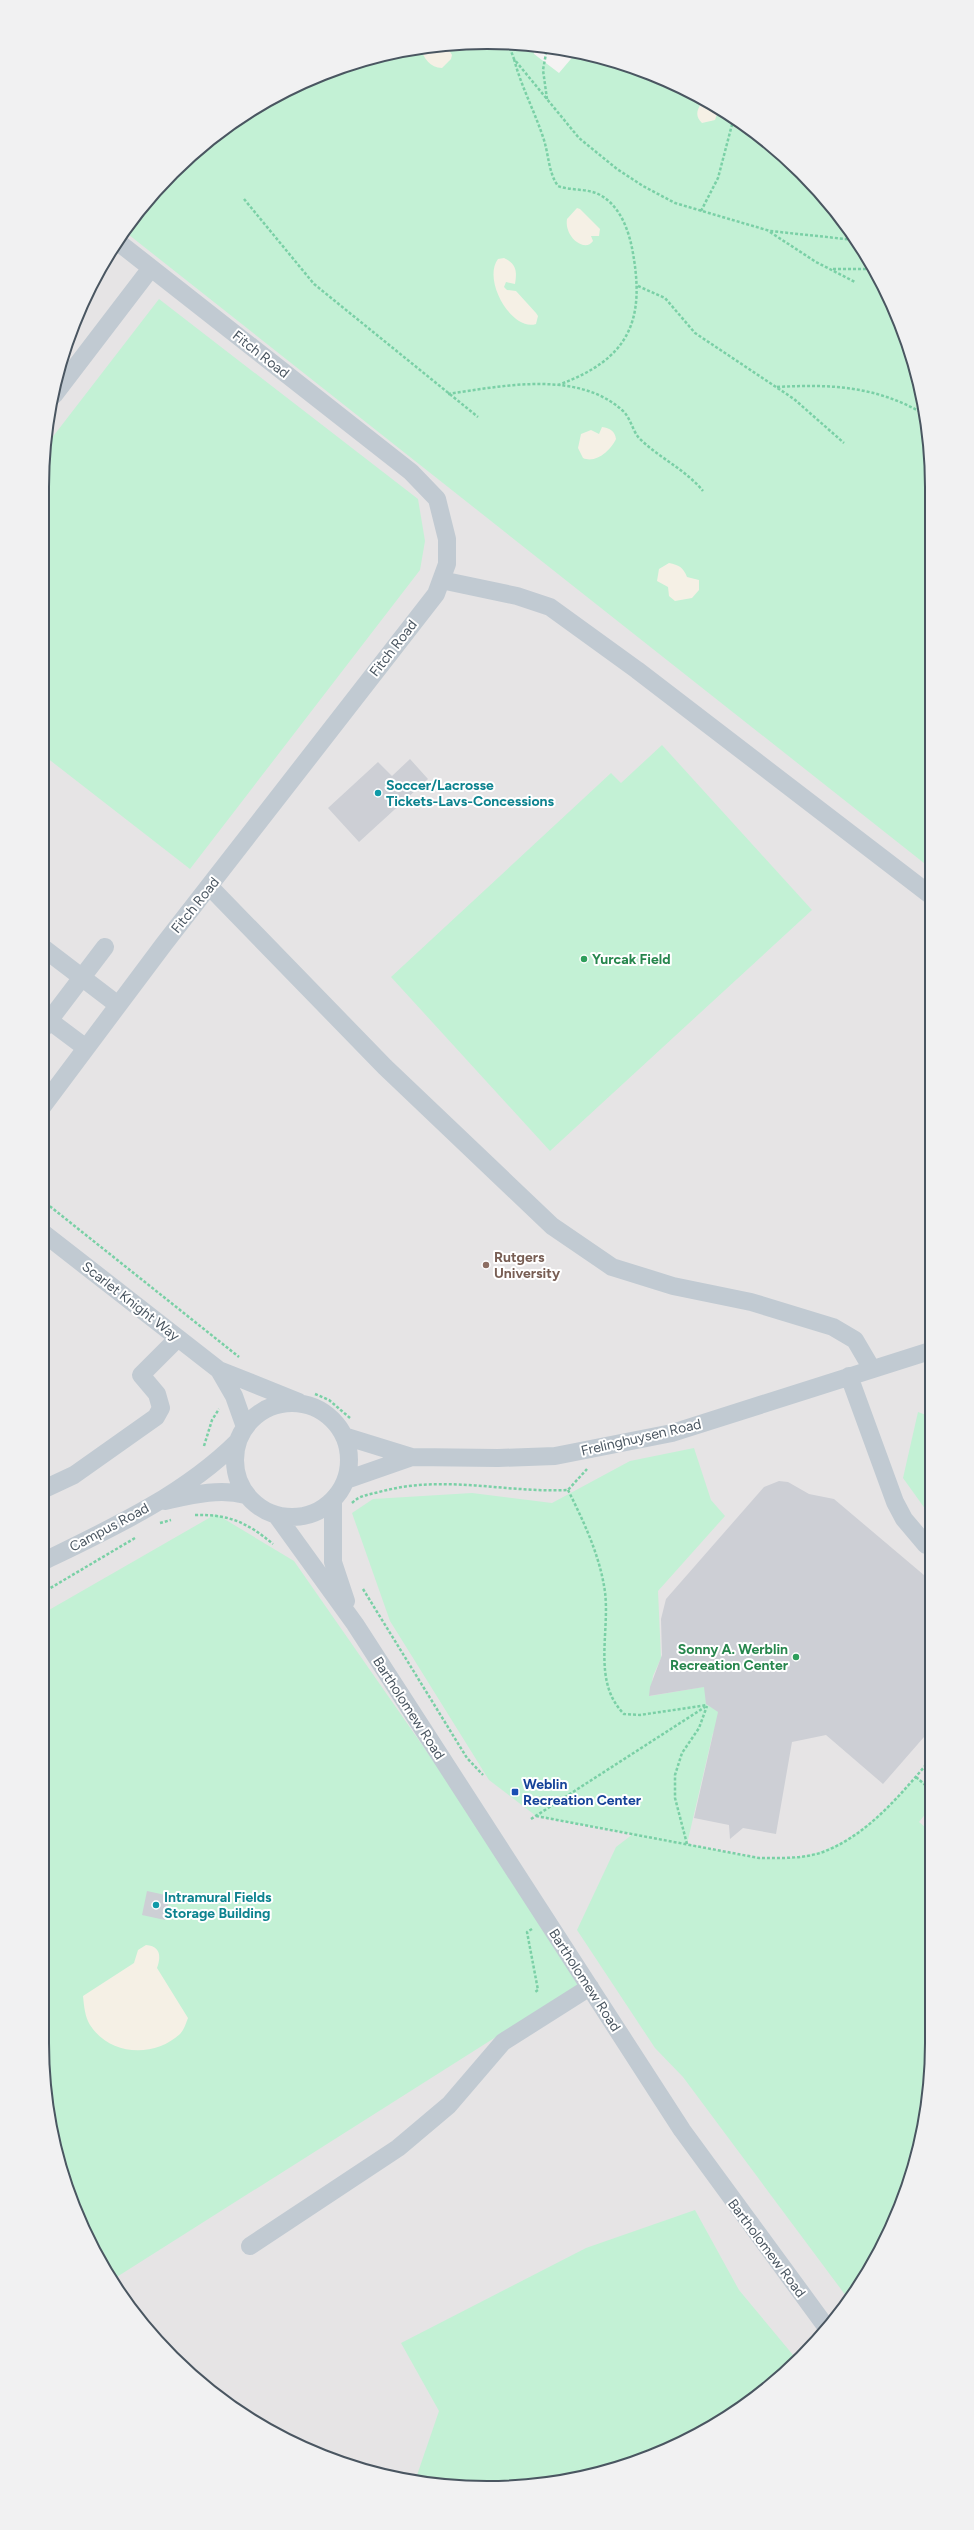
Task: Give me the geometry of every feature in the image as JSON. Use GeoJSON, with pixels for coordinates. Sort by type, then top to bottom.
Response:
{"type":"FeatureCollection","features":[{"type":"Feature","properties":{"kind":"street","name":"Fitch Road"},"geometry":{"type":"LineString","coordinates":[[49,1098],[118,1005],[436,594],[447,564],[447,539],[437,499],[411,472],[122,245]]}},
{"type":"Feature","properties":{"kind":"street"},"geometry":{"type":"LineString","coordinates":[[61,384],[151,268]]}},
{"type":"Feature","properties":{"kind":"street"},"geometry":{"type":"LineString","coordinates":[[441,580],[516,596],[550,607],[637,670],[925,891]]}},
{"type":"Feature","properties":{"kind":"street"},"geometry":{"type":"LineString","coordinates":[[210,888],[386,1067],[552,1226],[612,1267],[673,1286],[751,1302],[833,1326],[855,1340],[872,1369]]}},
{"type":"Feature","properties":{"kind":"street"},"geometry":{"type":"LineString","coordinates":[[49,1016],[105,947]]}},
{"type":"Feature","properties":{"kind":"street"},"geometry":{"type":"LineString","coordinates":[[49,952],[118,1005]]}},
{"type":"Feature","properties":{"kind":"street"},"geometry":{"type":"LineString","coordinates":[[49,1025],[86,1048]]}},
{"type":"Feature","properties":{"kind":"street","name":"Scarlet Knight Way"},"geometry":{"type":"LineString","coordinates":[[49,1237],[220,1370]]}},
{"type":"Feature","properties":{"kind":"street"},"geometry":{"type":"LineString","coordinates":[[49,1487],[74,1475],[156,1417],[161,1408],[157,1394],[141,1375],[178,1338]]}},
{"type":"Feature","properties":{"kind":"street","name":"Frelinghuysen Road"},"geometry":{"type":"LineString","coordinates":[[344,1436],[412,1457],[498,1458],[554,1456],[672,1433],[925,1353]]}},
{"type":"Feature","properties":{"kind":"street"},"geometry":{"type":"LineString","coordinates":[[220,1370],[305,1397],[334,1420],[344,1436],[348,1450],[349,1465],[346,1480],[334,1500],[320,1510],[304,1516],[277,1516],[246,1495],[236,1474],[235,1458],[241,1434],[256,1415],[270,1407],[305,1397]]}},
{"type":"Feature","properties":{"kind":"street"},"geometry":{"type":"LineString","coordinates":[[220,1370],[234,1396],[241,1434]]}},
{"type":"Feature","properties":{"kind":"street"},"geometry":{"type":"LineString","coordinates":[[849,1376],[895,1502],[904,1518],[925,1544]]}},
{"type":"Feature","properties":{"kind":"street","name":"Campus Road"},"geometry":{"type":"LineString","coordinates":[[49,1558],[155,1503],[215,1464],[241,1434]]}},
{"type":"Feature","properties":{"kind":"street","name":"Frelinghuysen Road"},"geometry":{"type":"LineString","coordinates":[[346,1480],[412,1457]]}},
{"type":"Feature","properties":{"kind":"street","name":"Campus Road"},"geometry":{"type":"LineString","coordinates":[[155,1503],[205,1493],[232,1491],[246,1495]]}},
{"type":"Feature","properties":{"kind":"street","name":"Bartholomew Road"},"geometry":{"type":"LineString","coordinates":[[334,1500],[333,1562],[338,1581],[355,1624]]}},
{"type":"Feature","properties":{"kind":"street","name":"Bartholomew Road"},"geometry":{"type":"LineString","coordinates":[[277,1516],[355,1624],[697,2153],[823,2323]]}},
{"type":"Feature","properties":{"kind":"street"},"geometry":{"type":"LineString","coordinates":[[250,2246],[398,2148],[449,2105],[503,2042],[590,1987]]}},
{"type":"Feature","properties":{"kind":"path"},"geometry":{"type":"LineString","coordinates":[[511,50],[520,82],[543,136],[550,160],[551,176],[558,186],[599,194],[614,205],[628,232],[638,286],[634,320],[625,339],[609,357],[592,372],[558,385]]}},
{"type":"Feature","properties":{"kind":"path"},"geometry":{"type":"LineString","coordinates":[[547,53],[544,70],[547,99]]}},
{"type":"Feature","properties":{"kind":"path"},"geometry":{"type":"LineString","coordinates":[[514,59],[578,138],[617,169],[675,203],[770,231],[848,239]]}},
{"type":"Feature","properties":{"kind":"path"},"geometry":{"type":"LineString","coordinates":[[701,211],[718,178],[732,124]]}},
{"type":"Feature","properties":{"kind":"path"},"geometry":{"type":"LineString","coordinates":[[244,199],[314,284],[478,417]]}},
{"type":"Feature","properties":{"kind":"path"},"geometry":{"type":"LineString","coordinates":[[770,231],[795,249],[855,282]]}},
{"type":"Feature","properties":{"kind":"path"},"geometry":{"type":"LineString","coordinates":[[831,269],[867,269]]}},
{"type":"Feature","properties":{"kind":"path"},"geometry":{"type":"LineString","coordinates":[[638,286],[665,298],[695,333],[776,387],[815,416],[844,443]]}},
{"type":"Feature","properties":{"kind":"path"},"geometry":{"type":"LineString","coordinates":[[448,394],[511,385],[558,385],[588,392],[610,401],[623,411],[639,438],[691,476],[703,490]]}},
{"type":"Feature","properties":{"kind":"path"},"geometry":{"type":"LineString","coordinates":[[776,387],[840,386],[886,396],[903,402],[918,411]]}},
{"type":"Feature","properties":{"kind":"path"},"geometry":{"type":"LineString","coordinates":[[49,1206],[240,1358]]}},
{"type":"Feature","properties":{"kind":"path"},"geometry":{"type":"LineString","coordinates":[[305,1397],[329,1400],[352,1420]]}},
{"type":"Feature","properties":{"kind":"path"},"geometry":{"type":"LineString","coordinates":[[204,1449],[212,1420],[223,1404]]}},
{"type":"Feature","properties":{"kind":"path"},"geometry":{"type":"LineString","coordinates":[[349,1509],[359,1496],[403,1486],[484,1484],[541,1491],[568,1490],[592,1463]]}},
{"type":"Feature","properties":{"kind":"path"},"geometry":{"type":"LineString","coordinates":[[568,1490],[596,1552],[605,1593],[607,1689],[615,1705],[624,1714],[640,1715],[707,1705]]}},
{"type":"Feature","properties":{"kind":"path"},"geometry":{"type":"LineString","coordinates":[[191,1515],[216,1514],[236,1520],[258,1531],[278,1548]]}},
{"type":"Feature","properties":{"kind":"path"},"geometry":{"type":"LineString","coordinates":[[153,1527],[172,1520]]}},
{"type":"Feature","properties":{"kind":"path"},"geometry":{"type":"LineString","coordinates":[[49,1589],[140,1535]]}},
{"type":"Feature","properties":{"kind":"path"},"geometry":{"type":"LineString","coordinates":[[360,1585],[467,1758],[483,1775]]}},
{"type":"Feature","properties":{"kind":"path"},"geometry":{"type":"LineString","coordinates":[[531,1819],[707,1705]]}},
{"type":"Feature","properties":{"kind":"path"},"geometry":{"type":"LineString","coordinates":[[687,1844],[674,1798],[675,1774],[682,1753],[699,1728],[707,1705]]}},
{"type":"Feature","properties":{"kind":"path"},"geometry":{"type":"LineString","coordinates":[[536,1816],[759,1858],[794,1858],[822,1852],[853,1837],[890,1806],[925,1766]]}},
{"type":"Feature","properties":{"kind":"path"},"geometry":{"type":"LineString","coordinates":[[916,1777],[925,1785]]}},
{"type":"Feature","properties":{"kind":"path"},"geometry":{"type":"LineString","coordinates":[[532,1929],[528,1932],[538,1990],[535,1992]]}},
{"type":"Feature","properties":{"kind":"shaded area","name":"Rutgers University"},"geometry":{"type":"Polygon","coordinates":[[[487,49],[533,52],[561,81],[593,62],[628,72],[681,94],[706,108],[754,140],[776,158],[797,177],[834,220],[866,268],[892,319],[902,346],[917,402],[924,458],[925,487],[924,2072],[917,2128],[910,2156],[892,2211],[880,2237],[851,2286],[834,2310],[797,2353],[776,2372],[754,2390],[706,2422],[655,2448],[628,2458],[572,2473],[544,2477],[516,2480],[458,2480],[402,2473],[346,2458],[319,2448],[293,2436],[244,2407],[198,2372],[177,2353],[140,2310],[108,2262],[82,2211],[72,2184],[57,2128],[50,2072],[49,2043],[50,458],[57,402],[64,374],[82,319],[94,293],[123,244],[158,198],[177,177],[220,140],[268,108],[319,82],[346,72],[402,57],[458,50],[487,49]]]}},
{"type":"Feature","properties":{"kind":"green space"},"geometry":{"type":"Polygon","coordinates":[[[487,49],[533,52],[534,54],[559,73],[572,57],[628,72],[681,94],[706,108],[754,140],[776,158],[797,177],[834,220],[866,268],[892,319],[902,346],[917,402],[924,458],[925,487],[925,864],[129,235],[158,198],[177,177],[220,140],[244,123],[293,94],[346,72],[374,64],[402,57],[458,50],[487,49]]]}},
{"type":"Feature","properties":{"kind":"green space"},"geometry":{"type":"Polygon","coordinates":[[[159,299],[418,499],[425,541],[420,570],[190,869],[49,759],[49,487],[52,438],[159,299]]]}},
{"type":"Feature","properties":{"kind":"green space","name":"Yurcak Field"},"geometry":{"type":"Polygon","coordinates":[[[662,745],[812,910],[550,1151],[391,977],[611,773],[621,783],[662,745]]]}},
{"type":"Feature","properties":{"kind":"green space"},"geometry":{"type":"Polygon","coordinates":[[[918,1412],[925,1415],[925,1509],[903,1478],[918,1412]]]}},
{"type":"Feature","properties":{"kind":"green space"},"geometry":{"type":"Polygon","coordinates":[[[694,1448],[711,1500],[725,1516],[658,1591],[661,1658],[653,1676],[650,1696],[709,1686],[732,1719],[713,1733],[687,1844],[732,1854],[759,1858],[785,1859],[808,1855],[828,1848],[848,1838],[866,1826],[916,1777],[925,1782],[925,1814],[919,1822],[925,1827],[925,2043],[924,2072],[917,2128],[902,2184],[892,2211],[866,2262],[845,2295],[683,2077],[655,2048],[577,1930],[616,1847],[633,1834],[536,1816],[489,1780],[390,1621],[352,1513],[373,1499],[472,1493],[552,1503],[630,1461],[694,1448]]]}},
{"type":"Feature","properties":{"kind":"green space"},"geometry":{"type":"Polygon","coordinates":[[[216,1514],[294,1561],[586,1980],[117,2277],[94,2237],[72,2184],[57,2128],[50,2072],[49,1610],[216,1514]]]}},
{"type":"Feature","properties":{"kind":"green space"},"geometry":{"type":"Polygon","coordinates":[[[695,2210],[739,2290],[794,2356],[754,2390],[706,2422],[655,2448],[628,2458],[572,2473],[516,2480],[458,2480],[417,2475],[439,2411],[401,2343],[586,2248],[695,2210]]]}},
{"type":"Feature","properties":{"kind":"sand"},"geometry":{"type":"Polygon","coordinates":[[[450,51],[452,55],[451,59],[442,68],[438,68],[428,62],[423,55],[450,51]]]}},
{"type":"Feature","properties":{"kind":"sand"},"geometry":{"type":"Polygon","coordinates":[[[700,105],[717,115],[715,120],[702,123],[697,114],[700,105]]]}},
{"type":"Feature","properties":{"kind":"sand"},"geometry":{"type":"Polygon","coordinates":[[[577,208],[580,209],[600,229],[599,236],[591,236],[593,241],[589,244],[580,244],[576,241],[569,232],[567,226],[567,219],[577,208]]]}},
{"type":"Feature","properties":{"kind":"sand"},"geometry":{"type":"Polygon","coordinates":[[[504,258],[514,266],[516,276],[515,284],[506,282],[504,287],[507,290],[516,291],[536,313],[538,316],[536,324],[527,324],[518,320],[509,312],[502,302],[494,279],[494,268],[498,259],[504,258]]]}},
{"type":"Feature","properties":{"kind":"sand"},"geometry":{"type":"Polygon","coordinates":[[[602,427],[610,429],[613,432],[616,439],[614,443],[598,458],[583,458],[578,448],[581,434],[591,430],[599,434],[602,427]]]}},
{"type":"Feature","properties":{"kind":"sand"},"geometry":{"type":"Polygon","coordinates":[[[669,563],[680,567],[687,577],[699,580],[699,590],[692,598],[675,601],[669,596],[668,587],[657,581],[659,569],[669,563]]]}},
{"type":"Feature","properties":{"kind":"sand"},"geometry":{"type":"Polygon","coordinates":[[[146,1945],[155,1947],[159,1953],[157,1968],[188,2018],[180,2034],[169,2042],[158,2047],[145,2050],[120,2048],[109,2043],[90,2025],[84,2007],[83,1996],[134,1963],[138,1950],[146,1945]]]}},
{"type":"Feature","properties":{"kind":"building","name":"Soccer/Lacrosse Tickets-Lavs-Concessions"},"geometry":{"type":"Polygon","coordinates":[[[410,759],[428,779],[359,842],[328,808],[378,762],[392,776],[410,759]]]}},
{"type":"Feature","properties":{"kind":"building","name":"Sonny A. Werblin Recreation Center"},"geometry":{"type":"Polygon","coordinates":[[[779,1481],[788,1482],[809,1494],[834,1499],[925,1576],[925,1736],[883,1784],[826,1735],[792,1742],[776,1834],[743,1828],[730,1839],[729,1825],[694,1818],[718,1712],[706,1704],[704,1687],[649,1696],[650,1687],[662,1655],[661,1619],[666,1599],[764,1487],[779,1481]]]}},
{"type":"Feature","properties":{"kind":"building","name":"Intramural Fields Storage Building"},"geometry":{"type":"Polygon","coordinates":[[[147,1891],[170,1896],[165,1920],[142,1915],[147,1891]]]}},
{"type":"Feature","properties":{"kind":"place","name":"Soccer/Lacrosse Tickets-Lavs-Concessions"},"geometry":{"type":"Point","coordinates":[378,793]}},
{"type":"Feature","properties":{"kind":"place","name":"Yurcak Field"},"geometry":{"type":"Point","coordinates":[584,959]}},
{"type":"Feature","properties":{"kind":"place","name":"Rutgers University"},"geometry":{"type":"Point","coordinates":[486,1265]}},
{"type":"Feature","properties":{"kind":"place","name":"Sonny A. Werblin Recreation Center"},"geometry":{"type":"Point","coordinates":[796,1657]}},
{"type":"Feature","properties":{"kind":"place","name":"Weblin Recreation Center"},"geometry":{"type":"Point","coordinates":[515,1792]}},
{"type":"Feature","properties":{"kind":"place","name":"Intramural Fields Storage Building"},"geometry":{"type":"Point","coordinates":[156,1905]}}]}
